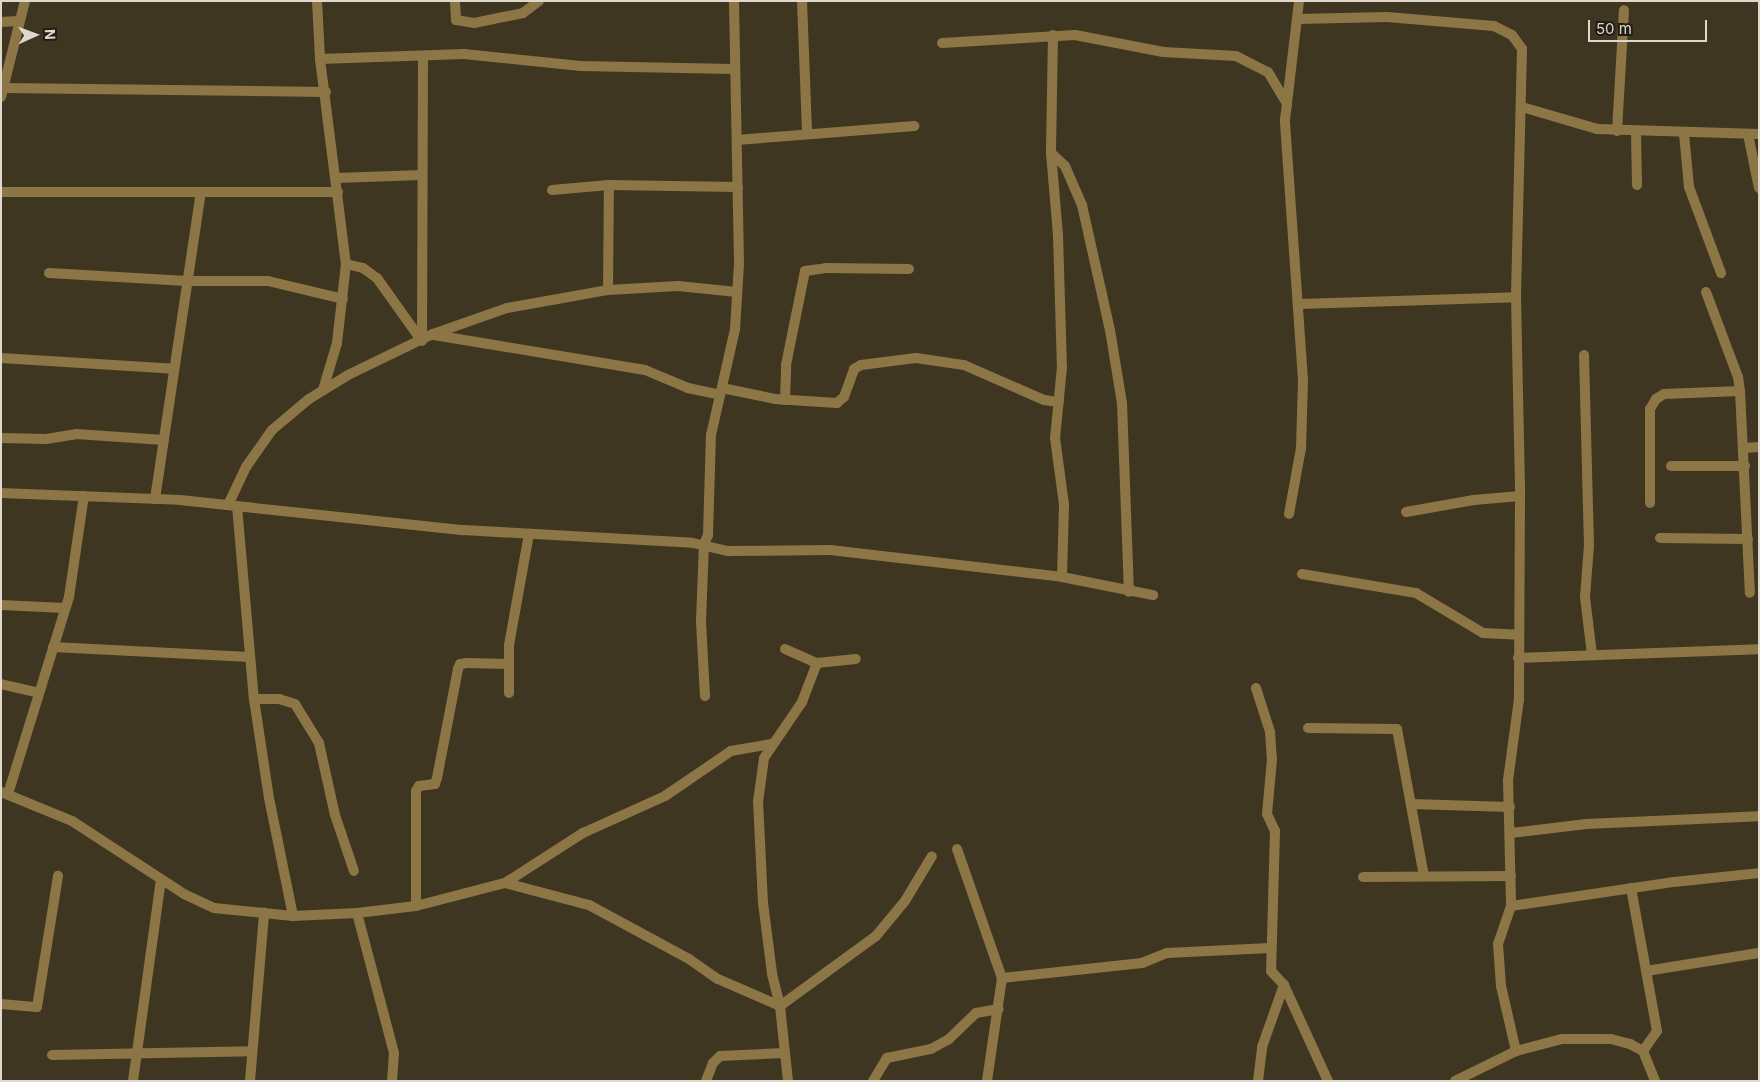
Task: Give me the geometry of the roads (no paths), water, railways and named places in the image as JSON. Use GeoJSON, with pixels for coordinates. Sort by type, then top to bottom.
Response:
{"type":"FeatureCollection","features":[{"type":"Feature","properties":{"kind":"street"},"geometry":{"type":"LineString","coordinates":[[25,1],[2,93],[326,92]]}},
{"type":"Feature","properties":{"kind":"street"},"geometry":{"type":"LineString","coordinates":[[317,1],[320,59],[326,92],[346,264],[337,343],[323,390]]}},
{"type":"Feature","properties":{"kind":"street"},"geometry":{"type":"LineString","coordinates":[[455,1],[456,20],[474,23],[516,16],[539,1]]}},
{"type":"Feature","properties":{"kind":"street"},"geometry":{"type":"LineString","coordinates":[[705,696],[701,621],[704,544],[708,535],[711,436],[734,329],[737,292],[738,140],[734,69],[734,1]]}},
{"type":"Feature","properties":{"kind":"street"},"geometry":{"type":"LineString","coordinates":[[802,1],[807,134]]}},
{"type":"Feature","properties":{"kind":"street"},"geometry":{"type":"LineString","coordinates":[[1289,514],[1301,448],[1303,380],[1300,304],[1285,120],[1299,1]]}},
{"type":"Feature","properties":{"kind":"street"},"geometry":{"type":"LineString","coordinates":[[1617,131],[1624,10]]}},
{"type":"Feature","properties":{"kind":"street"},"geometry":{"type":"LineString","coordinates":[[1298,20],[1387,17],[1494,26],[1512,35],[1522,50],[1516,297],[1520,496],[1517,728],[1511,752],[1511,906],[1498,944],[1501,986],[1516,1051]]}},
{"type":"Feature","properties":{"kind":"street"},"geometry":{"type":"LineString","coordinates":[[1,22],[19,21]]}},
{"type":"Feature","properties":{"kind":"street"},"geometry":{"type":"LineString","coordinates":[[1053,35],[1051,153],[1058,235],[1062,367],[1055,438],[1064,505],[1062,577]]}},
{"type":"Feature","properties":{"kind":"street"},"geometry":{"type":"LineString","coordinates":[[942,43],[1075,35],[1191,55],[1236,56],[1268,72],[1287,104]]}},
{"type":"Feature","properties":{"kind":"street"},"geometry":{"type":"LineString","coordinates":[[320,59],[473,54],[580,66],[734,69]]}},
{"type":"Feature","properties":{"kind":"street"},"geometry":{"type":"LineString","coordinates":[[422,341],[423,56]]}},
{"type":"Feature","properties":{"kind":"street"},"geometry":{"type":"LineString","coordinates":[[1522,107],[1597,129],[1684,134],[1754,134],[1759,188]]}},
{"type":"Feature","properties":{"kind":"street"},"geometry":{"type":"LineString","coordinates":[[738,140],[914,126]]}},
{"type":"Feature","properties":{"kind":"street"},"geometry":{"type":"LineString","coordinates":[[1636,132],[1637,185]]}},
{"type":"Feature","properties":{"kind":"street"},"geometry":{"type":"LineString","coordinates":[[1684,134],[1689,187],[1721,273]]}},
{"type":"Feature","properties":{"kind":"street"},"geometry":{"type":"LineString","coordinates":[[1051,153],[1065,166],[1082,205],[1110,330],[1122,403],[1129,592]]}},
{"type":"Feature","properties":{"kind":"street"},"geometry":{"type":"LineString","coordinates":[[336,178],[422,176]]}},
{"type":"Feature","properties":{"kind":"street"},"geometry":{"type":"LineString","coordinates":[[552,190],[609,185],[738,187]]}},
{"type":"Feature","properties":{"kind":"street"},"geometry":{"type":"LineString","coordinates":[[608,290],[609,185]]}},
{"type":"Feature","properties":{"kind":"street"},"geometry":{"type":"LineString","coordinates":[[1,192],[338,192]]}},
{"type":"Feature","properties":{"kind":"street"},"geometry":{"type":"LineString","coordinates":[[155,499],[201,192]]}},
{"type":"Feature","properties":{"kind":"street"},"geometry":{"type":"LineString","coordinates":[[346,264],[364,268],[377,278],[422,341]]}},
{"type":"Feature","properties":{"kind":"street"},"geometry":{"type":"LineString","coordinates":[[786,400],[786,365],[805,271],[826,268],[909,269]]}},
{"type":"Feature","properties":{"kind":"street"},"geometry":{"type":"LineString","coordinates":[[49,273],[187,281],[268,281],[343,299]]}},
{"type":"Feature","properties":{"kind":"street"},"geometry":{"type":"LineString","coordinates":[[294,916],[269,798],[254,699],[232,505],[246,467],[272,430],[323,390],[434,334],[507,308],[608,290],[678,286],[737,292]]}},
{"type":"Feature","properties":{"kind":"street"},"geometry":{"type":"LineString","coordinates":[[1706,292],[1740,391],[1750,593]]}},
{"type":"Feature","properties":{"kind":"street"},"geometry":{"type":"LineString","coordinates":[[1300,304],[1516,297]]}},
{"type":"Feature","properties":{"kind":"street"},"geometry":{"type":"LineString","coordinates":[[434,334],[645,370],[688,388],[837,404],[844,397],[854,369],[861,365],[916,358],[964,365],[1044,400],[1059,402]]}},
{"type":"Feature","properties":{"kind":"street"},"geometry":{"type":"LineString","coordinates":[[1584,355],[1589,545],[1585,597],[1592,655]]}},
{"type":"Feature","properties":{"kind":"street"},"geometry":{"type":"LineString","coordinates":[[1,358],[174,369]]}},
{"type":"Feature","properties":{"kind":"street"},"geometry":{"type":"LineString","coordinates":[[1650,503],[1650,409],[1656,399],[1664,394],[1740,391]]}},
{"type":"Feature","properties":{"kind":"street"},"geometry":{"type":"LineString","coordinates":[[1,438],[46,439],[76,434],[164,440]]}},
{"type":"Feature","properties":{"kind":"street"},"geometry":{"type":"LineString","coordinates":[[1744,448],[1759,447]]}},
{"type":"Feature","properties":{"kind":"street"},"geometry":{"type":"LineString","coordinates":[[1671,466],[1745,466]]}},
{"type":"Feature","properties":{"kind":"street"},"geometry":{"type":"LineString","coordinates":[[1,493],[155,499],[232,505],[463,530],[704,544],[729,551],[830,550],[1062,577],[1129,592],[1153,595]]}},
{"type":"Feature","properties":{"kind":"street"},"geometry":{"type":"LineString","coordinates":[[84,496],[65,608],[5,793],[72,821],[161,880],[214,908],[294,916],[357,913],[416,906],[505,883],[583,833],[666,796],[731,751],[771,744]]}},
{"type":"Feature","properties":{"kind":"street"},"geometry":{"type":"LineString","coordinates":[[1406,512],[1474,500],[1520,496]]}},
{"type":"Feature","properties":{"kind":"street"},"geometry":{"type":"LineString","coordinates":[[510,694],[509,645],[529,534]]}},
{"type":"Feature","properties":{"kind":"street"},"geometry":{"type":"LineString","coordinates":[[1660,538],[1748,538]]}},
{"type":"Feature","properties":{"kind":"street"},"geometry":{"type":"LineString","coordinates":[[1302,574],[1416,593],[1483,633],[1518,634]]}},
{"type":"Feature","properties":{"kind":"street"},"geometry":{"type":"LineString","coordinates":[[1,605],[65,608]]}},
{"type":"Feature","properties":{"kind":"street"},"geometry":{"type":"LineString","coordinates":[[53,647],[250,657]]}},
{"type":"Feature","properties":{"kind":"street"},"geometry":{"type":"LineString","coordinates":[[785,648],[816,663],[856,659]]}},
{"type":"Feature","properties":{"kind":"street"},"geometry":{"type":"LineString","coordinates":[[1518,658],[1759,650]]}},
{"type":"Feature","properties":{"kind":"street"},"geometry":{"type":"LineString","coordinates":[[416,906],[416,791],[419,786],[435,784],[458,669],[460,664],[467,663],[508,664]]}},
{"type":"Feature","properties":{"kind":"street"},"geometry":{"type":"LineString","coordinates":[[788,1081],[780,1006],[772,973],[762,903],[758,802],[764,758],[771,744],[802,702],[816,663]]}},
{"type":"Feature","properties":{"kind":"street"},"geometry":{"type":"LineString","coordinates":[[1,684],[39,693]]}},
{"type":"Feature","properties":{"kind":"street"},"geometry":{"type":"LineString","coordinates":[[1256,688],[1270,732],[1272,759],[1267,814],[1275,831],[1270,948],[1271,971],[1284,985],[1328,1081]]}},
{"type":"Feature","properties":{"kind":"street"},"geometry":{"type":"LineString","coordinates":[[254,699],[279,698],[295,704],[319,743],[335,815],[354,871]]}},
{"type":"Feature","properties":{"kind":"street"},"geometry":{"type":"LineString","coordinates":[[1308,728],[1396,730],[1424,876]]}},
{"type":"Feature","properties":{"kind":"street"},"geometry":{"type":"LineString","coordinates":[[1410,804],[1510,807]]}},
{"type":"Feature","properties":{"kind":"street"},"geometry":{"type":"LineString","coordinates":[[1511,833],[1586,824],[1759,816]]}},
{"type":"Feature","properties":{"kind":"street"},"geometry":{"type":"LineString","coordinates":[[957,849],[1002,978],[987,1081]]}},
{"type":"Feature","properties":{"kind":"street"},"geometry":{"type":"LineString","coordinates":[[780,1006],[876,936],[905,901],[932,856]]}},
{"type":"Feature","properties":{"kind":"street"},"geometry":{"type":"LineString","coordinates":[[1511,906],[1631,888],[1759,873]]}},
{"type":"Feature","properties":{"kind":"street"},"geometry":{"type":"LineString","coordinates":[[1,1004],[37,1006],[58,876]]}},
{"type":"Feature","properties":{"kind":"street"},"geometry":{"type":"LineString","coordinates":[[1363,876],[1511,876]]}},
{"type":"Feature","properties":{"kind":"street"},"geometry":{"type":"LineString","coordinates":[[133,1081],[135,1055],[161,880]]}},
{"type":"Feature","properties":{"kind":"street"},"geometry":{"type":"LineString","coordinates":[[505,883],[589,905],[689,959],[718,979],[780,1006]]}},
{"type":"Feature","properties":{"kind":"street"},"geometry":{"type":"LineString","coordinates":[[1631,888],[1657,1031],[1643,1051]]}},
{"type":"Feature","properties":{"kind":"street"},"geometry":{"type":"LineString","coordinates":[[250,1081],[264,913]]}},
{"type":"Feature","properties":{"kind":"street"},"geometry":{"type":"LineString","coordinates":[[357,913],[394,1053],[392,1081]]}},
{"type":"Feature","properties":{"kind":"street"},"geometry":{"type":"LineString","coordinates":[[1002,978],[1142,963],[1167,953],[1270,948]]}},
{"type":"Feature","properties":{"kind":"street"},"geometry":{"type":"LineString","coordinates":[[1646,971],[1759,953]]}},
{"type":"Feature","properties":{"kind":"street"},"geometry":{"type":"LineString","coordinates":[[1258,1081],[1262,1047],[1284,985]]}},
{"type":"Feature","properties":{"kind":"street"},"geometry":{"type":"LineString","coordinates":[[872,1081],[878,1077],[884,1060],[931,1049],[949,1039],[976,1013],[999,1009]]}},
{"type":"Feature","properties":{"kind":"street"},"geometry":{"type":"LineString","coordinates":[[1454,1081],[1516,1051],[1562,1039],[1611,1039],[1643,1051],[1655,1081]]}},
{"type":"Feature","properties":{"kind":"street"},"geometry":{"type":"LineString","coordinates":[[52,1054],[135,1055],[252,1051]]}},
{"type":"Feature","properties":{"kind":"street"},"geometry":{"type":"LineString","coordinates":[[706,1081],[713,1063],[720,1056],[786,1053]]}}]}
